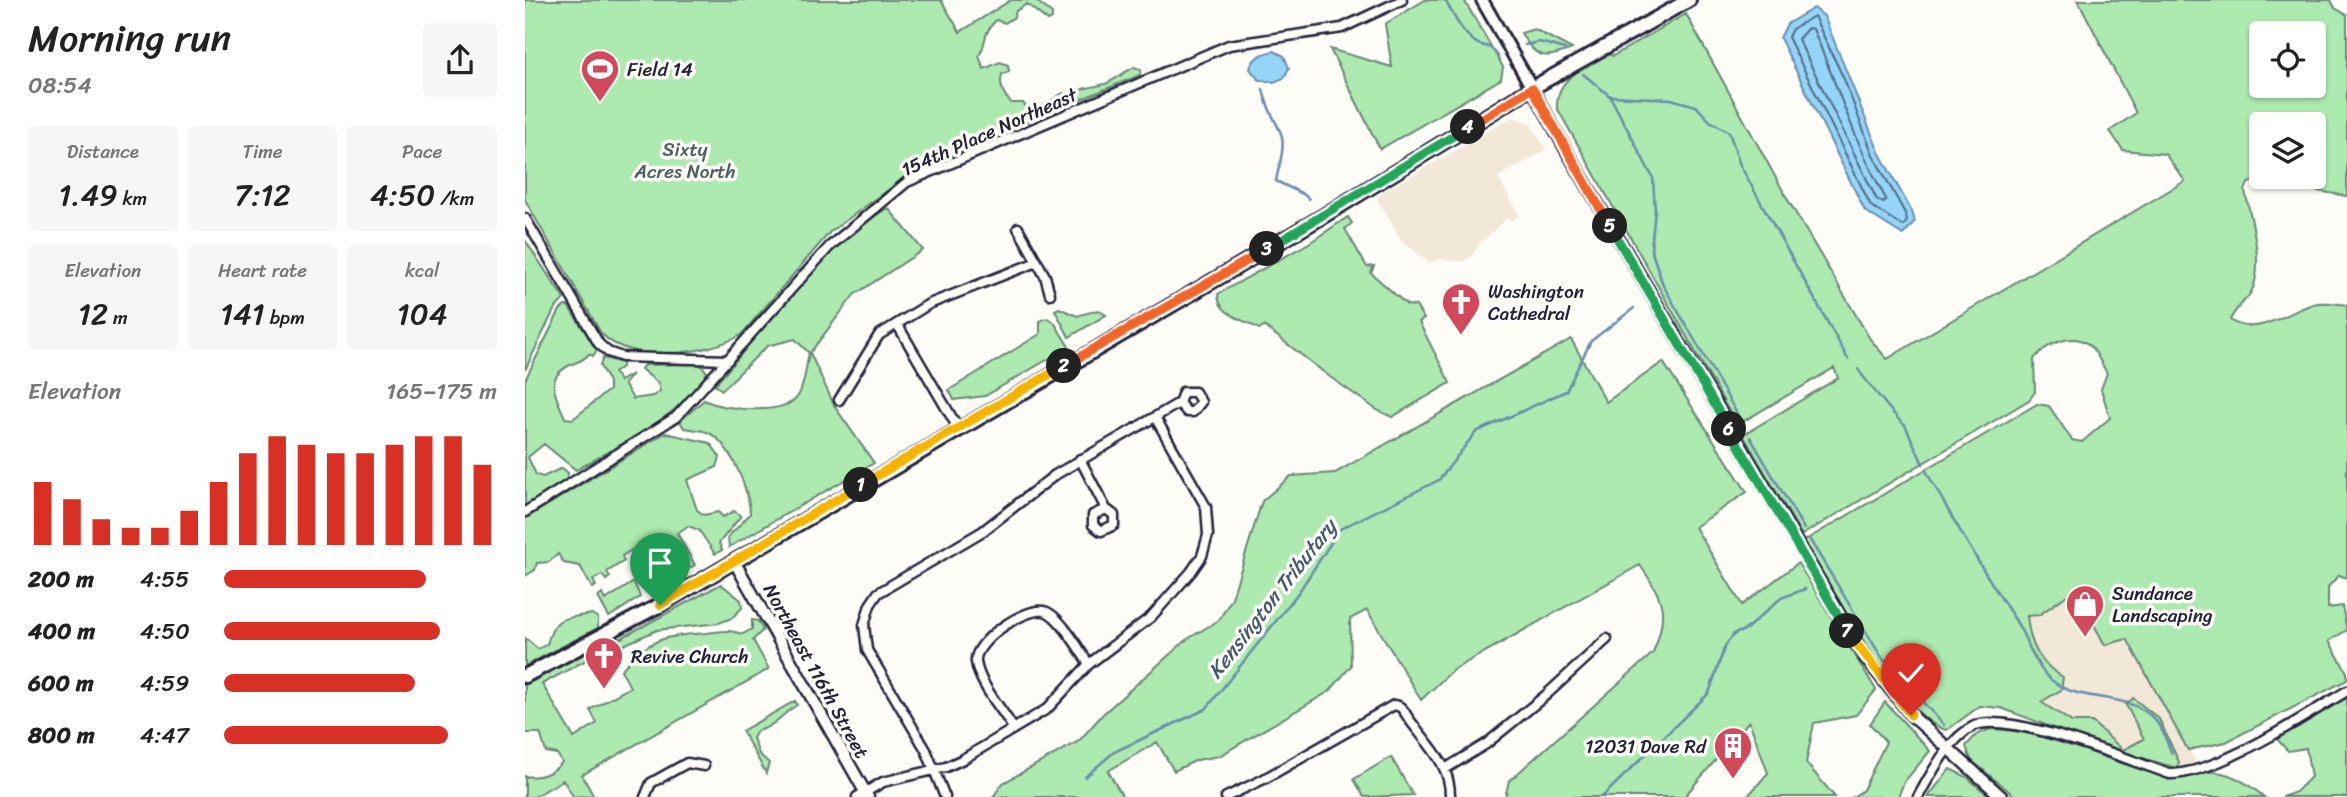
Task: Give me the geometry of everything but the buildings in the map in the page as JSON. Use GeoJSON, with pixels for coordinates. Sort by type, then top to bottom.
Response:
{"type":"FeatureCollection","features":[{"type":"Feature","properties":{"kind":"main road"},"geometry":{"type":"LineString","coordinates":[[1482,0],[1532,88]]}},
{"type":"Feature","properties":{"kind":"main road"},"geometry":{"type":"LineString","coordinates":[[525,676],[647,612],[1299,231],[1532,88],[1689,0]]}},
{"type":"Feature","properties":{"kind":"street","name":"154th Place Northeast"},"geometry":{"type":"LineString","coordinates":[[525,512],[667,425],[687,407],[830,246],[907,183],[1229,45],[1342,28],[1402,0]]}},
{"type":"Feature","properties":{"kind":"street"},"geometry":{"type":"LineString","coordinates":[[1532,88],[1851,637],[1894,696],[1948,750],[2003,797]]}},
{"type":"Feature","properties":{"kind":"street"},"geometry":{"type":"LineString","coordinates":[[525,218],[587,327],[608,352],[622,357],[728,360]]}},
{"type":"Feature","properties":{"kind":"street"},"geometry":{"type":"LineString","coordinates":[[1018,229],[1037,262],[1050,294]]}},
{"type":"Feature","properties":{"kind":"street"},"geometry":{"type":"LineString","coordinates":[[839,400],[880,335],[929,304],[1037,262]]}},
{"type":"Feature","properties":{"kind":"street"},"geometry":{"type":"LineString","coordinates":[[897,324],[958,428]]}},
{"type":"Feature","properties":{"kind":"street"},"geometry":{"type":"LineString","coordinates":[[945,797],[935,770],[867,650],[865,625],[870,605],[878,593],[983,531],[1080,459],[1179,403]]}},
{"type":"Feature","properties":{"kind":"street"},"geometry":{"type":"LineString","coordinates":[[863,795],[883,782],[935,770],[963,759],[1047,709],[1089,664],[1151,617],[1202,556],[1208,535],[1206,507],[1155,417]]}},
{"type":"Feature","properties":{"kind":"street"},"geometry":{"type":"LineString","coordinates":[[1080,459],[1106,509]]}},
{"type":"Feature","properties":{"kind":"street","name":"Northeast 116th Street"},"geometry":{"type":"LineString","coordinates":[[734,561],[863,795]]}},
{"type":"Feature","properties":{"kind":"street"},"geometry":{"type":"LineString","coordinates":[[1013,728],[976,661],[978,648],[988,638],[1033,611],[1044,611],[1058,621],[1089,664]]}},
{"type":"Feature","properties":{"kind":"street"},"geometry":{"type":"LineString","coordinates":[[1445,769],[1486,744],[1546,695],[1607,639]]}},
{"type":"Feature","properties":{"kind":"street"},"geometry":{"type":"LineString","coordinates":[[1917,797],[1957,738],[1973,726],[2002,722],[2050,733],[2170,774],[2186,774],[2225,758],[2347,691]]}},
{"type":"Feature","properties":{"kind":"street"},"geometry":{"type":"LineString","coordinates":[[1226,797],[1264,779],[1388,706],[1399,705],[1433,747],[1445,769],[1450,797]]}},
{"type":"Feature","properties":{"kind":"street"},"geometry":{"type":"LineString","coordinates":[[645,795],[651,783],[687,763],[704,766]]}},
{"type":"Feature","properties":{"kind":"shaded area"},"geometry":{"type":"Polygon","coordinates":[[[1513,117],[1531,124],[1546,150],[1498,177],[1520,216],[1510,221],[1506,219],[1480,243],[1471,257],[1461,262],[1442,259],[1429,263],[1402,241],[1377,199],[1383,192],[1513,117]]]}},
{"type":"Feature","properties":{"kind":"shaded area"},"geometry":{"type":"Polygon","coordinates":[[[2083,567],[2196,761],[2189,765],[2177,768],[2104,747],[2047,725],[1986,627],[2083,567]]]}},
{"type":"Feature","properties":{"kind":"green space","name":"Sixty Acres North"},"geometry":{"type":"Polygon","coordinates":[[[525,0],[941,0],[960,32],[1011,0],[1035,0],[1052,13],[1052,19],[1048,21],[1027,4],[1005,23],[996,20],[986,34],[979,56],[984,69],[1000,62],[1008,65],[1009,72],[1002,74],[1001,86],[1011,103],[1023,103],[1028,109],[1039,108],[1063,93],[1072,95],[1105,84],[1135,67],[1141,70],[1140,75],[980,141],[895,185],[830,232],[741,335],[727,342],[690,351],[649,353],[613,343],[601,333],[525,200],[525,0]]]}},
{"type":"Feature","properties":{"kind":"green space"},"geometry":{"type":"Polygon","coordinates":[[[1425,0],[1464,0],[1503,67],[1501,79],[1380,149],[1330,49],[1392,67],[1385,24],[1425,0]]]}},
{"type":"Feature","properties":{"kind":"green space"},"geometry":{"type":"Polygon","coordinates":[[[2078,0],[2331,0],[2335,8],[2347,15],[2347,196],[2306,189],[2326,189],[2326,112],[2249,112],[2249,183],[2245,191],[2256,243],[2257,271],[2250,294],[2230,320],[2240,325],[2261,325],[2313,304],[2347,305],[2347,578],[2339,575],[2328,587],[2328,608],[2342,606],[2347,630],[2329,641],[2347,672],[2347,680],[2226,742],[2188,750],[2127,639],[2105,645],[2088,614],[2097,599],[2077,588],[2039,615],[2027,616],[2030,635],[2041,659],[2063,677],[2061,690],[2041,702],[2072,722],[2092,722],[2123,750],[2144,739],[2126,705],[2133,698],[2159,719],[2179,762],[2177,768],[2104,747],[2001,708],[1980,706],[1947,730],[1929,721],[1888,677],[1804,541],[2037,404],[2049,406],[2072,440],[2082,442],[2110,418],[2101,389],[2107,373],[2092,348],[2085,342],[2070,339],[2046,348],[2034,359],[2035,392],[2029,400],[1802,535],[1743,435],[1838,378],[1834,368],[1737,425],[1557,108],[1561,89],[1566,81],[1581,69],[1608,54],[1613,56],[1686,14],[1788,200],[1870,339],[1887,359],[2185,181],[2165,154],[2123,150],[2110,131],[2136,113],[2078,0]]]}},
{"type":"Feature","properties":{"kind":"green space"},"geometry":{"type":"Polygon","coordinates":[[[1534,29],[1572,49],[1554,55],[1537,53],[1521,33],[1534,29]]]}},
{"type":"Feature","properties":{"kind":"green space"},"geometry":{"type":"Polygon","coordinates":[[[888,208],[923,250],[854,295],[810,353],[835,407],[874,463],[729,547],[728,537],[750,514],[747,493],[731,456],[715,437],[707,432],[684,428],[680,421],[704,400],[739,408],[768,409],[791,402],[798,396],[809,353],[795,339],[767,346],[722,390],[715,385],[818,265],[864,224],[888,208]]]}},
{"type":"Feature","properties":{"kind":"green space"},"geometry":{"type":"Polygon","coordinates":[[[1348,217],[1352,223],[1345,229],[1367,267],[1374,266],[1371,273],[1407,305],[1416,306],[1424,319],[1419,322],[1450,383],[1392,417],[1377,410],[1330,377],[1264,326],[1259,329],[1227,312],[1219,301],[1218,294],[1309,243],[1348,217]]]}},
{"type":"Feature","properties":{"kind":"green space"},"geometry":{"type":"Polygon","coordinates":[[[525,240],[564,299],[554,310],[525,370],[525,240]]]}},
{"type":"Feature","properties":{"kind":"green space"},"geometry":{"type":"Polygon","coordinates":[[[568,306],[597,350],[593,356],[589,354],[561,370],[556,376],[554,389],[565,418],[573,419],[609,390],[609,382],[600,366],[603,358],[622,363],[622,367],[614,373],[620,381],[632,374],[624,384],[633,399],[653,396],[660,391],[658,383],[641,369],[644,365],[700,364],[707,372],[684,402],[667,415],[576,470],[544,444],[528,457],[536,475],[543,477],[562,468],[568,473],[567,479],[525,506],[525,380],[560,310],[568,306]]]}},
{"type":"Feature","properties":{"kind":"green space"},"geometry":{"type":"Polygon","coordinates":[[[1059,308],[1077,316],[1098,310],[1106,315],[1069,337],[1055,310],[1059,308]]]}},
{"type":"Feature","properties":{"kind":"green space"},"geometry":{"type":"Polygon","coordinates":[[[1047,318],[1054,322],[1069,347],[985,396],[954,400],[949,390],[1040,334],[1040,321],[1047,318]]]}},
{"type":"Feature","properties":{"kind":"green space"},"geometry":{"type":"Polygon","coordinates":[[[1571,339],[1606,402],[1663,362],[1747,492],[1695,527],[1742,605],[1798,563],[1876,690],[1856,715],[1814,723],[1806,763],[1835,797],[1747,797],[1768,773],[1749,721],[1684,797],[1505,797],[1509,781],[1653,653],[1661,627],[1661,607],[1654,588],[1640,565],[1453,670],[1421,700],[1367,610],[1350,619],[1351,666],[1330,691],[1219,756],[1197,760],[1174,771],[1157,742],[1108,771],[1123,797],[993,797],[1003,783],[1079,741],[1103,714],[1186,640],[1219,620],[1232,598],[1262,501],[1291,476],[1335,473],[1571,339]]]}},
{"type":"Feature","properties":{"kind":"green space"},"geometry":{"type":"Polygon","coordinates":[[[665,433],[710,443],[720,457],[717,467],[687,480],[697,510],[704,515],[718,512],[723,517],[734,511],[741,516],[719,543],[722,550],[715,554],[699,530],[688,526],[677,533],[695,565],[648,592],[640,579],[647,575],[650,579],[659,577],[664,570],[662,563],[669,559],[655,536],[622,556],[624,561],[607,572],[610,577],[606,580],[602,575],[593,580],[596,586],[592,588],[580,566],[564,563],[558,554],[549,562],[537,563],[535,570],[525,576],[525,519],[665,433]]]}},
{"type":"Feature","properties":{"kind":"green space"},"geometry":{"type":"Polygon","coordinates":[[[634,582],[640,597],[609,617],[598,597],[602,594],[605,600],[634,582]]]}},
{"type":"Feature","properties":{"kind":"green space"},"geometry":{"type":"Polygon","coordinates":[[[721,584],[741,600],[742,608],[732,618],[719,623],[657,630],[592,659],[595,665],[591,667],[586,660],[542,684],[574,738],[597,723],[590,710],[630,687],[621,670],[641,651],[659,640],[680,635],[725,631],[743,634],[752,629],[752,620],[758,621],[763,630],[753,640],[769,669],[582,775],[594,797],[573,796],[563,780],[534,797],[525,797],[525,776],[545,774],[562,762],[557,754],[546,752],[540,733],[525,733],[525,685],[570,659],[623,637],[721,584]]]}},
{"type":"Feature","properties":{"kind":"green space"},"geometry":{"type":"Polygon","coordinates":[[[592,614],[598,618],[598,628],[525,666],[525,638],[538,649],[547,644],[554,627],[562,620],[592,614]]]}},
{"type":"Feature","properties":{"kind":"green space"},"geometry":{"type":"Polygon","coordinates":[[[2347,698],[2347,797],[2282,797],[2296,792],[2311,777],[2306,748],[2288,751],[2276,738],[2347,698]]]}},
{"type":"Feature","properties":{"kind":"green space"},"geometry":{"type":"Polygon","coordinates":[[[795,701],[797,705],[773,724],[757,731],[753,738],[759,754],[769,763],[766,773],[742,731],[795,701]]]}},
{"type":"Feature","properties":{"kind":"green space"},"geometry":{"type":"Polygon","coordinates":[[[1885,702],[1930,751],[1904,782],[1898,797],[1853,797],[1863,790],[1886,742],[1870,724],[1885,702]]]}},
{"type":"Feature","properties":{"kind":"green space"},"geometry":{"type":"Polygon","coordinates":[[[1990,729],[2014,731],[2060,742],[2174,779],[2207,772],[2223,773],[2245,783],[2264,797],[2016,797],[1971,760],[1966,746],[1976,735],[1990,729]]]}},
{"type":"Feature","properties":{"kind":"green space"},"geometry":{"type":"Polygon","coordinates":[[[1391,757],[1413,795],[1364,797],[1354,779],[1391,757]]]}},
{"type":"Feature","properties":{"kind":"green space"},"geometry":{"type":"Polygon","coordinates":[[[1950,769],[1967,777],[1990,797],[1928,797],[1950,769]]]}},
{"type":"Feature","properties":{"kind":"water"},"geometry":{"type":"Polygon","coordinates":[[[1814,8],[1824,16],[1879,152],[1912,212],[1915,221],[1903,235],[1865,211],[1780,38],[1787,24],[1814,8]]]}},
{"type":"Feature","properties":{"kind":"water"},"geometry":{"type":"Polygon","coordinates":[[[1274,51],[1284,56],[1289,68],[1284,78],[1274,82],[1259,80],[1250,69],[1251,65],[1259,57],[1274,51]]]}},
{"type":"Feature","properties":{"kind":"waterway"},"geometry":{"type":"LineString","coordinates":[[1445,0],[1470,38],[1491,48],[1498,56]]}},
{"type":"Feature","properties":{"kind":"waterway"},"geometry":{"type":"LineString","coordinates":[[1525,45],[1539,42],[1565,49]]}},
{"type":"Feature","properties":{"kind":"waterway"},"geometry":{"type":"LineString","coordinates":[[1583,74],[1610,96],[1653,178],[1655,210],[1651,249],[1663,285],[1743,424]]}},
{"type":"Feature","properties":{"kind":"waterway"},"geometry":{"type":"LineString","coordinates":[[1263,89],[1282,137],[1276,181],[1309,199]]}},
{"type":"Feature","properties":{"kind":"waterway"},"geometry":{"type":"LineString","coordinates":[[1611,96],[1671,99],[1696,106],[1710,121],[1729,132],[1740,165],[1848,359]]}},
{"type":"Feature","properties":{"kind":"waterway","name":"Kensington Tributary"},"geometry":{"type":"LineString","coordinates":[[1085,777],[1114,752],[1206,709],[1298,593],[1340,529],[1439,480],[1476,432],[1566,391],[1591,341],[1634,308]]}},
{"type":"Feature","properties":{"kind":"waterway"},"geometry":{"type":"LineString","coordinates":[[1858,369],[1905,425],[1923,464]]}},
{"type":"Feature","properties":{"kind":"waterway"},"geometry":{"type":"LineString","coordinates":[[1750,437],[1804,529]]}},
{"type":"Feature","properties":{"kind":"waterway"},"geometry":{"type":"LineString","coordinates":[[1926,471],[2045,674],[2071,691],[2115,700],[2143,710],[2158,723],[2172,753]]}},
{"type":"Feature","properties":{"kind":"waterway"},"geometry":{"type":"LineString","coordinates":[[1810,540],[1882,658],[1944,725]]}},
{"type":"Feature","properties":{"kind":"waterway"},"geometry":{"type":"LineString","coordinates":[[1602,797],[1709,693],[1725,646],[1734,634],[1745,630],[1781,598],[1805,589]]}},
{"type":"Feature","properties":{"kind":"place","name":"Field 14"},"geometry":{"type":"Point","coordinates":[600,103]}},
{"type":"Feature","properties":{"kind":"place","name":"Washington Cathedral"},"geometry":{"type":"Point","coordinates":[1461,336]}},
{"type":"Feature","properties":{"kind":"place","name":"Sundance Landscaping"},"geometry":{"type":"Point","coordinates":[2085,638]}},
{"type":"Feature","properties":{"kind":"place","name":"Revive Church"},"geometry":{"type":"Point","coordinates":[604,690]}},
{"type":"Feature","properties":{"kind":"place","name":"12031 Dave Rd"},"geometry":{"type":"Point","coordinates":[1733,780]}},
{"type":"Feature","properties":{"kind":"route"},"geometry":{"type":"LineString","coordinates":[[660,605],[1320,218],[1532,88],[1709,397],[1851,637],[1878,676],[1911,715]]}}]}
